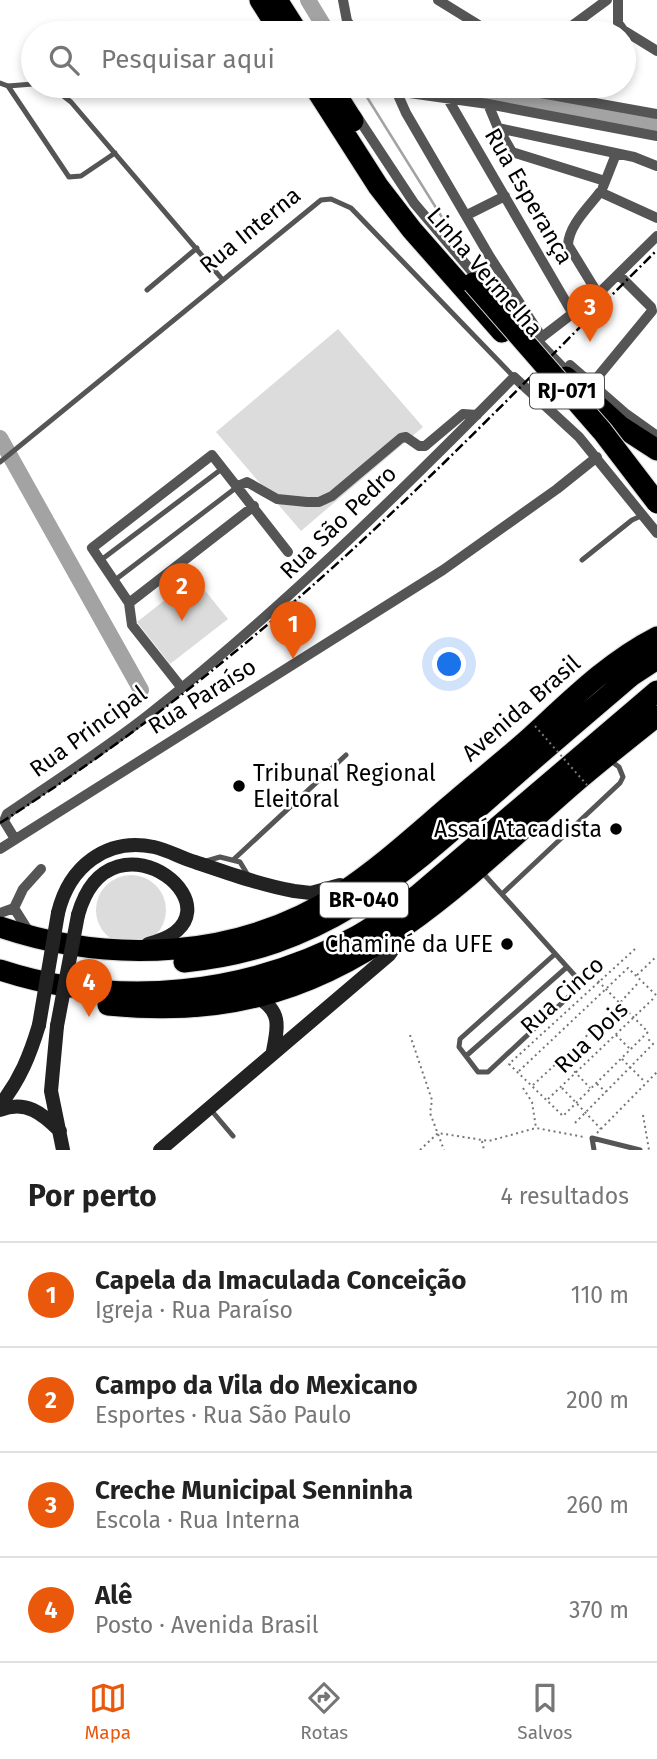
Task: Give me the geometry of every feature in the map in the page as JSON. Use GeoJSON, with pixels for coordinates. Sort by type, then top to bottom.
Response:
{"type":"FeatureCollection","features":[{"type":"Feature","properties":{"kind":"highway"},"geometry":{"type":"LineString","coordinates":[[260,0],[273,21]]}},
{"type":"Feature","properties":{"kind":"highway"},"geometry":{"type":"LineString","coordinates":[[277,0],[290,21]]}},
{"type":"Feature","properties":{"kind":"highway","name":"Linha Vermelha"},"geometry":{"type":"LineString","coordinates":[[322,98],[378,186],[412,230],[591,430],[652,511]]}},
{"type":"Feature","properties":{"kind":"highway","name":"Linha Vermelha"},"geometry":{"type":"LineString","coordinates":[[339,98],[389,178],[473,283],[602,431],[652,511]]}},
{"type":"Feature","properties":{"kind":"highway"},"geometry":{"type":"LineString","coordinates":[[473,283],[589,399],[620,426],[657,450]]}},
{"type":"Feature","properties":{"kind":"highway","name":"Avenida Brasil"},"geometry":{"type":"LineString","coordinates":[[0,927],[33,937],[118,951],[191,948],[278,926],[364,877],[612,664],[657,637]]}},
{"type":"Feature","properties":{"kind":"highway"},"geometry":{"type":"LineString","coordinates":[[529,735],[534,743],[619,674],[657,658]]}},
{"type":"Feature","properties":{"kind":"highway","name":"Avenida Brasil"},"geometry":{"type":"LineString","coordinates":[[0,941],[34,952],[93,963],[162,964],[228,956],[261,948],[316,927],[389,884],[612,692],[657,658]]}},
{"type":"Feature","properties":{"kind":"highway","name":"BR-040"},"geometry":{"type":"LineString","coordinates":[[0,970],[100,990],[162,992],[226,984],[277,971],[316,956],[357,936],[419,894],[657,691]]}},
{"type":"Feature","properties":{"kind":"highway"},"geometry":{"type":"LineString","coordinates":[[0,983],[85,1003],[147,1008],[207,1006],[256,997],[319,975],[371,948],[407,925],[657,716]]}},
{"type":"Feature","properties":{"kind":"highway"},"geometry":{"type":"LineString","coordinates":[[100,990],[169,997],[220,995],[248,990],[305,973],[407,925]]}},
{"type":"Feature","properties":{"kind":"main road"},"geometry":{"type":"LineString","coordinates":[[0,1107],[26,1065],[39,1025],[62,897],[75,874],[96,856],[123,847],[149,846],[281,888],[311,893],[364,877]]}},
{"type":"Feature","properties":{"kind":"main road"},"geometry":{"type":"LineString","coordinates":[[169,876],[192,861]]}},
{"type":"Feature","properties":{"kind":"main road"},"geometry":{"type":"LineString","coordinates":[[64,1150],[51,1091],[57,1026],[82,899],[90,886],[114,869],[128,864],[144,865],[169,876],[184,893],[186,902],[187,911],[180,929],[163,940],[118,951]]}},
{"type":"Feature","properties":{"kind":"main road"},"geometry":{"type":"LineString","coordinates":[[160,1150],[389,955],[407,925]]}},
{"type":"Feature","properties":{"kind":"main road"},"geometry":{"type":"LineString","coordinates":[[256,997],[271,1006],[277,1021],[274,1051]]}},
{"type":"Feature","properties":{"kind":"main road"},"geometry":{"type":"LineString","coordinates":[[0,1107],[36,1109],[61,1132]]}},
{"type":"Feature","properties":{"kind":"street"},"geometry":{"type":"LineString","coordinates":[[284,0],[297,21]]}},
{"type":"Feature","properties":{"kind":"street"},"geometry":{"type":"LineString","coordinates":[[343,0],[347,21]]}},
{"type":"Feature","properties":{"kind":"street"},"geometry":{"type":"LineString","coordinates":[[438,0],[472,21]]}},
{"type":"Feature","properties":{"kind":"street"},"geometry":{"type":"LineString","coordinates":[[578,21],[607,0]]}},
{"type":"Feature","properties":{"kind":"street"},"geometry":{"type":"LineString","coordinates":[[618,0],[618,21]]}},
{"type":"Feature","properties":{"kind":"street"},"geometry":{"type":"LineString","coordinates":[[636,38],[657,51]]}},
{"type":"Feature","properties":{"kind":"street"},"geometry":{"type":"LineString","coordinates":[[346,98],[414,203],[458,258],[584,388],[623,422],[657,443]]}},
{"type":"Feature","properties":{"kind":"street"},"geometry":{"type":"LineString","coordinates":[[399,98],[514,296],[542,337],[591,385],[657,436]]}},
{"type":"Feature","properties":{"kind":"street"},"geometry":{"type":"LineString","coordinates":[[443,98],[657,136]]}},
{"type":"Feature","properties":{"kind":"street"},"geometry":{"type":"LineString","coordinates":[[578,98],[657,114]]}},
{"type":"Feature","properties":{"kind":"street","name":"Rua Esperança"},"geometry":{"type":"LineString","coordinates":[[448,99],[573,314]]}},
{"type":"Feature","properties":{"kind":"street"},"geometry":{"type":"LineString","coordinates":[[488,104],[512,152],[606,181]]}},
{"type":"Feature","properties":{"kind":"street"},"geometry":{"type":"LineString","coordinates":[[498,128],[634,157],[657,166]]}},
{"type":"Feature","properties":{"kind":"street"},"geometry":{"type":"LineString","coordinates":[[597,294],[568,245],[573,229],[600,192],[617,154]]}},
{"type":"Feature","properties":{"kind":"street"},"geometry":{"type":"LineString","coordinates":[[600,192],[657,218]]}},
{"type":"Feature","properties":{"kind":"street"},"geometry":{"type":"LineString","coordinates":[[467,215],[505,196]]}},
{"type":"Feature","properties":{"kind":"street"},"geometry":{"type":"LineString","coordinates":[[542,337],[619,275],[657,236]]}},
{"type":"Feature","properties":{"kind":"street"},"geometry":{"type":"LineString","coordinates":[[591,385],[652,311],[652,307],[619,275]]}},
{"type":"Feature","properties":{"kind":"street"},"geometry":{"type":"LineString","coordinates":[[514,377],[548,406],[652,511],[657,533]]}},
{"type":"Feature","properties":{"kind":"street","name":"Rua São Pedro"},"geometry":{"type":"LineString","coordinates":[[181,687],[302,586],[514,377]]}},
{"type":"Feature","properties":{"kind":"street"},"geometry":{"type":"LineString","coordinates":[[239,486],[247,482],[277,499],[319,502],[332,496],[401,438],[406,437],[419,446],[425,446],[463,414],[477,415]]}},
{"type":"Feature","properties":{"kind":"street"},"geometry":{"type":"LineString","coordinates":[[181,687],[132,625],[129,603],[92,548],[212,455],[239,486],[288,552]]}},
{"type":"Feature","properties":{"kind":"street","name":"Rua Paraíso"},"geometry":{"type":"LineString","coordinates":[[0,849],[443,569],[557,489],[597,457]]}},
{"type":"Feature","properties":{"kind":"street"},"geometry":{"type":"LineString","coordinates":[[129,603],[254,506]]}},
{"type":"Feature","properties":{"kind":"street","name":"Rua Principal"},"geometry":{"type":"LineString","coordinates":[[15,839],[4,821],[7,814],[146,717],[181,687]]}},
{"type":"Feature","properties":{"kind":"street"},"geometry":{"type":"LineString","coordinates":[[0,913],[14,908],[23,889],[41,869]]}},
{"type":"Feature","properties":{"kind":"street"},"geometry":{"type":"LineString","coordinates":[[14,908],[33,937]]}},
{"type":"Feature","properties":{"kind":"lane"},"geometry":{"type":"LineString","coordinates":[[0,83],[8,86],[21,85]]}},
{"type":"Feature","properties":{"kind":"lane"},"geometry":{"type":"LineString","coordinates":[[8,86],[69,177],[81,176],[115,153]]}},
{"type":"Feature","properties":{"kind":"lane"},"geometry":{"type":"LineString","coordinates":[[66,98],[222,279]]}},
{"type":"Feature","properties":{"kind":"lane","name":"Rua Interna"},"geometry":{"type":"LineString","coordinates":[[0,462],[321,200],[331,199],[351,208],[514,377]]}},
{"type":"Feature","properties":{"kind":"lane"},"geometry":{"type":"LineString","coordinates":[[148,290],[197,248]]}},
{"type":"Feature","properties":{"kind":"lane"},"geometry":{"type":"LineString","coordinates":[[101,560],[223,468]]}},
{"type":"Feature","properties":{"kind":"lane"},"geometry":{"type":"LineString","coordinates":[[115,580],[239,486]]}},
{"type":"Feature","properties":{"kind":"lane"},"geometry":{"type":"LineString","coordinates":[[582,560],[632,520],[652,511]]}},
{"type":"Feature","properties":{"kind":"lane"},"geometry":{"type":"LineString","coordinates":[[233,860],[346,755]]}},
{"type":"Feature","properties":{"kind":"lane"},"geometry":{"type":"LineString","coordinates":[[502,894],[620,783],[623,777],[619,767],[613,761],[601,761]]}},
{"type":"Feature","properties":{"kind":"lane"},"geometry":{"type":"LineString","coordinates":[[192,861],[214,857],[233,860],[242,863],[251,879]]}},
{"type":"Feature","properties":{"kind":"lane"},"geometry":{"type":"LineString","coordinates":[[479,867],[577,978],[579,987],[488,1072],[478,1072],[459,1047],[460,1039],[555,954]]}},
{"type":"Feature","properties":{"kind":"lane"},"geometry":{"type":"LineString","coordinates":[[466,1056],[567,967]]}},
{"type":"Feature","properties":{"kind":"lane"},"geometry":{"type":"LineString","coordinates":[[209,1108],[233,1136]]}},
{"type":"Feature","properties":{"kind":"lane"},"geometry":{"type":"LineString","coordinates":[[594,1150],[592,1138],[639,1150]]}},
{"type":"Feature","properties":{"kind":"path"},"geometry":{"type":"LineString","coordinates":[[529,735],[587,785]]}},
{"type":"Feature","properties":{"kind":"path","name":"Rua Cinco"},"geometry":{"type":"LineString","coordinates":[[519,1072],[509,1064],[635,949]]}},
{"type":"Feature","properties":{"kind":"path"},"geometry":{"type":"LineString","coordinates":[[636,976],[657,956]]}},
{"type":"Feature","properties":{"kind":"path"},"geometry":{"type":"LineString","coordinates":[[598,981],[607,989],[648,1032],[563,1116],[519,1072],[607,989],[628,968],[657,996]]}},
{"type":"Feature","properties":{"kind":"path"},"geometry":{"type":"LineString","coordinates":[[532,1086],[640,981]]}},
{"type":"Feature","properties":{"kind":"path","name":"Rua Dois"},"geometry":{"type":"LineString","coordinates":[[547,1100],[657,996]]}},
{"type":"Feature","properties":{"kind":"path"},"geometry":{"type":"LineString","coordinates":[[410,1035],[432,1100],[430,1112],[444,1150]]}},
{"type":"Feature","properties":{"kind":"path"},"geometry":{"type":"LineString","coordinates":[[616,1035],[630,1049]]}},
{"type":"Feature","properties":{"kind":"path"},"geometry":{"type":"LineString","coordinates":[[575,1123],[653,1044],[645,1035]]}},
{"type":"Feature","properties":{"kind":"path"},"geometry":{"type":"LineString","coordinates":[[562,1058],[591,1088]]}},
{"type":"Feature","properties":{"kind":"path"},"geometry":{"type":"LineString","coordinates":[[621,1058],[646,1083]]}},
{"type":"Feature","properties":{"kind":"path"},"geometry":{"type":"LineString","coordinates":[[438,1133],[482,1140],[536,1128],[592,1138],[657,1072]]}},
{"type":"Feature","properties":{"kind":"path"},"geometry":{"type":"LineString","coordinates":[[596,1083],[606,1092]]}},
{"type":"Feature","properties":{"kind":"path"},"geometry":{"type":"LineString","coordinates":[[562,1087],[600,1129]]}},
{"type":"Feature","properties":{"kind":"path"},"geometry":{"type":"LineString","coordinates":[[523,1088],[532,1102],[536,1128]]}},
{"type":"Feature","properties":{"kind":"path"},"geometry":{"type":"LineString","coordinates":[[643,1115],[649,1150]]}},
{"type":"Feature","properties":{"kind":"path"},"geometry":{"type":"LineString","coordinates":[[420,1150],[438,1133]]}},
{"type":"Feature","properties":{"kind":"path"},"geometry":{"type":"LineString","coordinates":[[482,1140],[484,1150]]}},
{"type":"Feature","properties":{"kind":"shaded area"},"geometry":{"type":"Polygon","coordinates":[[[338,329],[423,427],[301,531],[216,432],[338,329]]]}},
{"type":"Feature","properties":{"kind":"shaded area"},"geometry":{"type":"Polygon","coordinates":[[[194,577],[228,619],[170,664],[137,622],[194,577]]]}},
{"type":"Feature","properties":{"kind":"shaded area"},"geometry":{"type":"Polygon","coordinates":[[[131,875],[156,885],[166,910],[156,935],[131,945],[106,935],[96,910],[106,885],[131,875]]]}},
{"type":"Feature","properties":{"kind":"waterway"},"geometry":{"type":"LineString","coordinates":[[308,0],[321,21]]}},
{"type":"Feature","properties":{"kind":"waterway"},"geometry":{"type":"LineString","coordinates":[[367,98],[448,227]]}},
{"type":"Feature","properties":{"kind":"waterway"},"geometry":{"type":"LineString","coordinates":[[520,98],[657,124]]}},
{"type":"Feature","properties":{"kind":"waterway"},"geometry":{"type":"LineString","coordinates":[[0,438],[141,690]]}},
{"type":"Feature","properties":{"kind":"railway"},"geometry":{"type":"LineString","coordinates":[[0,823],[81,769],[160,711],[312,586],[444,463],[657,250]]}},
{"type":"Feature","properties":{"kind":"place","name":"Creche Municipal Senninha"},"geometry":{"type":"Point","coordinates":[590,342]}},
{"type":"Feature","properties":{"kind":"place","name":"Campo da Vila do Mexicano"},"geometry":{"type":"Point","coordinates":[182,621]}},
{"type":"Feature","properties":{"kind":"place","name":"Capela da Imaculada Conceição"},"geometry":{"type":"Point","coordinates":[293,659]}},
{"type":"Feature","properties":{"kind":"place","name":"Tribunal Regional Eleitoral"},"geometry":{"type":"Point","coordinates":[239,786]}},
{"type":"Feature","properties":{"kind":"place","name":"Assaí Atacadista"},"geometry":{"type":"Point","coordinates":[616,829]}},
{"type":"Feature","properties":{"kind":"place","name":"Chaminé da UFE"},"geometry":{"type":"Point","coordinates":[507,944]}},
{"type":"Feature","properties":{"kind":"place","name":"Alê"},"geometry":{"type":"Point","coordinates":[89,1017]}}]}
